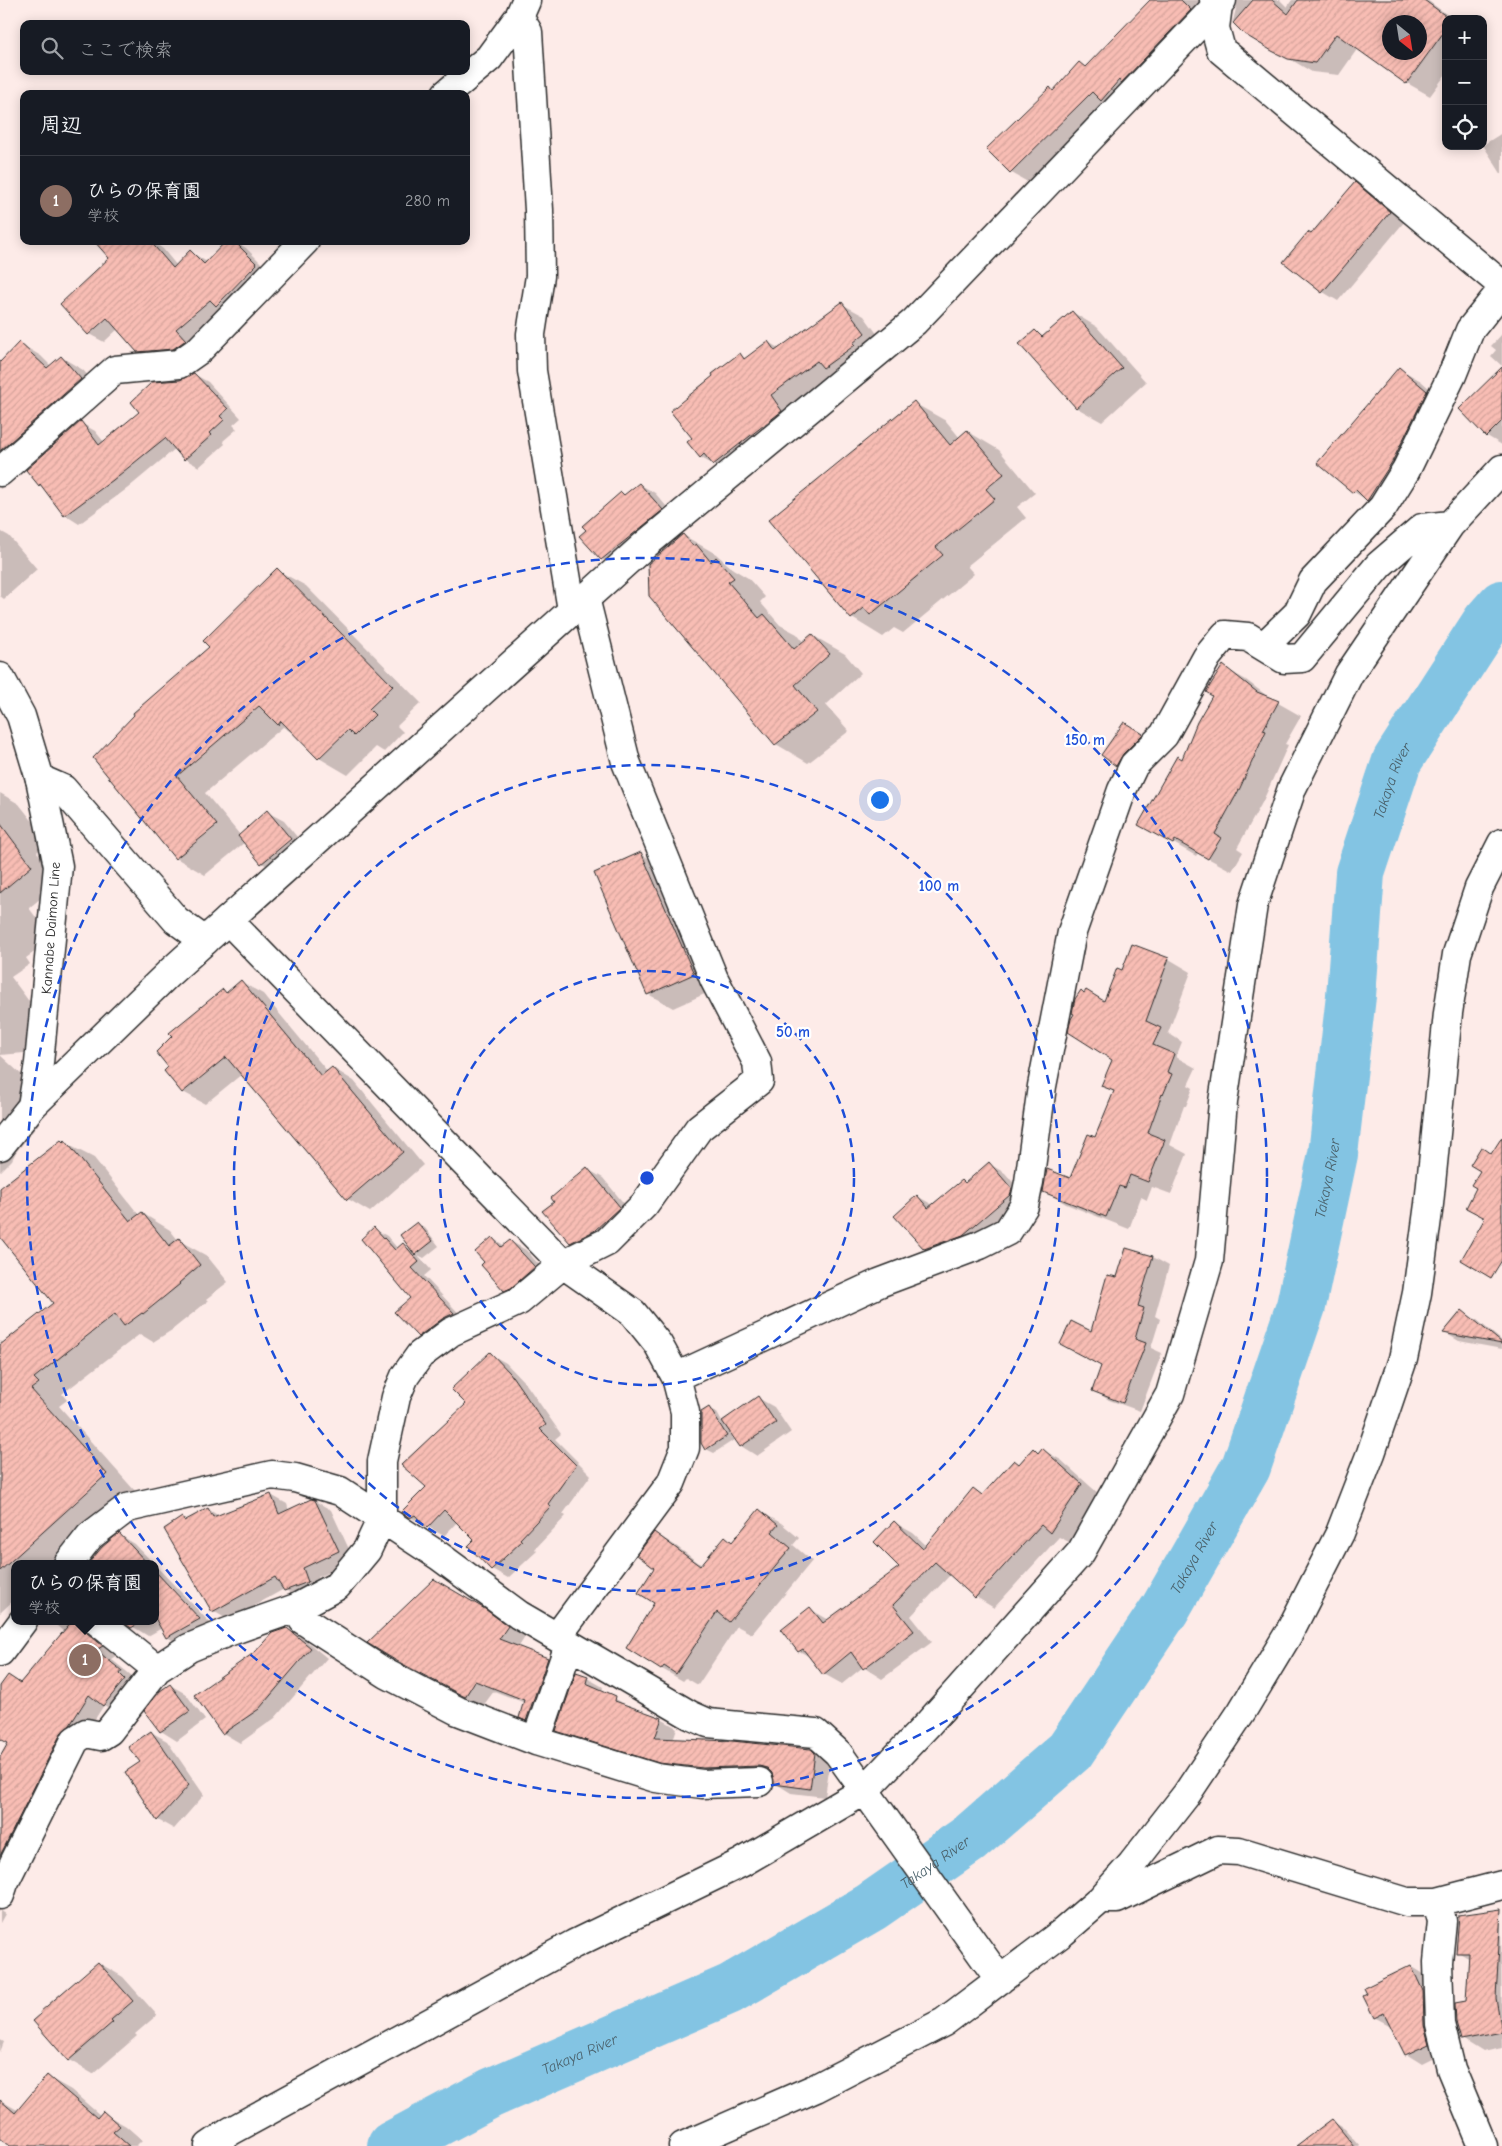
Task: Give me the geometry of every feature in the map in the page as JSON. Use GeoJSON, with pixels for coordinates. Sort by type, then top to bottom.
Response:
{"type":"FeatureCollection","features":[{"type":"Feature","properties":{"kind":"street"},"geometry":{"type":"LineString","coordinates":[[1218,2],[1215,28],[1221,50],[1502,285]]}},
{"type":"Feature","properties":{"kind":"street"},"geometry":{"type":"LineString","coordinates":[[32,1106],[168,974],[646,544],[914,322],[1218,2]]}},
{"type":"Feature","properties":{"kind":"street"},"geometry":{"type":"LineString","coordinates":[[1,1886],[75,1740],[86,1733],[102,1736],[110,1731],[157,1669],[189,1648],[296,1608],[337,1586],[367,1550],[382,1518],[382,1461],[396,1397],[405,1376],[420,1354],[451,1332],[519,1301],[564,1264],[607,1242],[644,1205],[699,1128],[745,1094],[759,1081],[757,1062],[714,979],[626,762],[579,604],[532,371],[531,334],[540,276],[539,210],[528,32],[523,8]]}},
{"type":"Feature","properties":{"kind":"street"},"geometry":{"type":"LineString","coordinates":[[470,74],[489,58],[523,8]]}},
{"type":"Feature","properties":{"kind":"street"},"geometry":{"type":"LineString","coordinates":[[451,90],[469,75]]}},
{"type":"Feature","properties":{"kind":"street"},"geometry":{"type":"LineString","coordinates":[[0,472],[115,370],[179,364],[198,350],[301,245]]}},
{"type":"Feature","properties":{"kind":"street"},"geometry":{"type":"LineString","coordinates":[[1264,646],[1297,614],[1313,581],[1383,507],[1406,470],[1452,375],[1470,330],[1502,290]]}},
{"type":"Feature","properties":{"kind":"street"},"geometry":{"type":"LineString","coordinates":[[209,2146],[231,2131],[574,1944],[741,1863],[868,1796],[928,1724],[1081,1552],[1170,1394],[1209,1261],[1223,1102],[1253,905],[1292,788],[1349,674],[1450,525],[1502,470]]}},
{"type":"Feature","properties":{"kind":"street"},"geometry":{"type":"LineString","coordinates":[[676,1377],[878,1284],[980,1245],[1008,1230],[1024,1206],[1042,1086],[1072,932],[1122,790],[1134,765],[1164,735],[1206,657],[1225,635],[1248,637],[1284,659],[1302,658],[1379,565],[1422,528],[1450,525]]}},
{"type":"Feature","properties":{"kind":"street","name":"Kannabe Daimon Line"},"geometry":{"type":"LineString","coordinates":[[0,677],[21,716],[40,780],[58,866],[39,1063],[32,1106],[0,1146]]}},
{"type":"Feature","properties":{"kind":"street"},"geometry":{"type":"LineString","coordinates":[[40,780],[63,789],[176,920],[205,941]]}},
{"type":"Feature","properties":{"kind":"street"},"geometry":{"type":"LineString","coordinates":[[683,2146],[816,2088],[944,2022],[999,1978],[1063,1932],[1101,1899],[1132,1864],[1186,1796],[1242,1712],[1289,1633],[1340,1533],[1371,1453],[1403,1359],[1417,1293],[1429,1204],[1448,1013],[1457,954],[1479,888],[1502,843]]}},
{"type":"Feature","properties":{"kind":"street"},"geometry":{"type":"LineString","coordinates":[[228,920],[564,1264],[632,1313],[658,1344],[676,1377],[685,1412],[685,1448],[671,1483],[563,1641],[536,1741]]}},
{"type":"Feature","properties":{"kind":"street"},"geometry":{"type":"LineString","coordinates":[[71,1560],[90,1536],[127,1508],[272,1475],[295,1478],[340,1491],[382,1518],[519,1615],[690,1715],[708,1723],[816,1733],[838,1753],[999,1978]]}},
{"type":"Feature","properties":{"kind":"street"},"geometry":{"type":"LineString","coordinates":[[296,1608],[303,1620],[387,1674],[458,1711],[536,1741],[656,1778],[702,1784],[759,1782]]}},
{"type":"Feature","properties":{"kind":"street"},"geometry":{"type":"LineString","coordinates":[[0,1652],[20,1625]]}},
{"type":"Feature","properties":{"kind":"street"},"geometry":{"type":"LineString","coordinates":[[102,1625],[157,1669]]}},
{"type":"Feature","properties":{"kind":"street"},"geometry":{"type":"LineString","coordinates":[[1101,1899],[1117,1899],[1218,1850],[1239,1851],[1407,1902],[1437,1902],[1502,1884]]}},
{"type":"Feature","properties":{"kind":"street"},"geometry":{"type":"LineString","coordinates":[[1437,1902],[1442,1921],[1438,1962],[1440,2024],[1451,2069],[1483,2146]]}},
{"type":"Feature","properties":{"kind":"building"},"geometry":{"type":"Polygon","coordinates":[[[1150,0],[1181,0],[1191,10],[1121,83],[1119,80],[1101,101],[1092,92],[1010,173],[986,149],[1050,87],[1053,91],[1079,62],[1085,67],[1150,0]]]}},
{"type":"Feature","properties":{"kind":"building"},"geometry":{"type":"Polygon","coordinates":[[[1253,0],[1272,0],[1288,14],[1298,0],[1424,0],[1445,15],[1442,15],[1442,34],[1427,55],[1427,15],[1382,15],[1382,60],[1423,60],[1406,84],[1336,34],[1315,63],[1288,59],[1244,34],[1233,23],[1253,0]]]}},
{"type":"Feature","properties":{"kind":"building"},"geometry":{"type":"Polygon","coordinates":[[[1355,182],[1390,212],[1322,293],[1283,262],[1308,232],[1311,234],[1355,182]]]}},
{"type":"Feature","properties":{"kind":"building"},"geometry":{"type":"Polygon","coordinates":[[[98,245],[153,245],[173,268],[190,250],[204,264],[222,245],[238,245],[257,264],[216,306],[210,300],[176,329],[186,340],[173,349],[137,352],[107,318],[88,335],[60,304],[109,258],[98,245]]]}},
{"type":"Feature","properties":{"kind":"building"},"geometry":{"type":"Polygon","coordinates":[[[842,302],[865,333],[853,343],[855,345],[823,368],[817,361],[771,395],[782,411],[713,465],[704,454],[700,458],[687,442],[692,438],[670,411],[713,376],[712,374],[740,353],[744,359],[768,341],[775,351],[842,302]]]}},
{"type":"Feature","properties":{"kind":"building"},"geometry":{"type":"Polygon","coordinates":[[[1072,311],[1122,368],[1076,408],[1019,344],[1035,330],[1042,337],[1072,311]]]}},
{"type":"Feature","properties":{"kind":"building"},"geometry":{"type":"Polygon","coordinates":[[[19,342],[47,368],[61,356],[81,379],[0,451],[0,362],[19,342]]]}},
{"type":"Feature","properties":{"kind":"building"},"geometry":{"type":"Polygon","coordinates":[[[1399,367],[1427,391],[1392,462],[1367,501],[1356,490],[1353,493],[1317,463],[1399,367]]]}},
{"type":"Feature","properties":{"kind":"building"},"geometry":{"type":"Polygon","coordinates":[[[1502,367],[1502,421],[1486,437],[1459,409],[1502,367]]]}},
{"type":"Feature","properties":{"kind":"building"},"geometry":{"type":"Polygon","coordinates":[[[194,373],[228,409],[220,416],[224,420],[210,433],[212,435],[184,460],[165,438],[64,516],[40,484],[39,486],[26,470],[81,421],[99,445],[139,412],[131,402],[152,382],[180,380],[194,373]]]}},
{"type":"Feature","properties":{"kind":"building"},"geometry":{"type":"Polygon","coordinates":[[[914,401],[950,445],[967,430],[1004,474],[986,489],[995,499],[936,547],[943,555],[870,615],[864,608],[851,619],[768,520],[914,401]]]}},
{"type":"Feature","properties":{"kind":"building"},"geometry":{"type":"Polygon","coordinates":[[[639,483],[663,510],[601,560],[579,536],[586,530],[582,526],[621,492],[624,495],[639,483]]]}},
{"type":"Feature","properties":{"kind":"building"},"geometry":{"type":"Polygon","coordinates":[[[683,534],[693,546],[696,544],[711,562],[716,557],[734,578],[728,582],[759,618],[764,614],[794,649],[812,634],[830,654],[795,685],[817,712],[775,745],[649,596],[648,564],[683,534]]]}},
{"type":"Feature","properties":{"kind":"building"},"geometry":{"type":"Polygon","coordinates":[[[277,568],[393,686],[369,709],[375,715],[354,736],[348,730],[318,759],[281,721],[278,725],[259,706],[177,776],[217,825],[175,859],[93,758],[134,715],[133,713],[209,647],[203,641],[277,568]]]}},
{"type":"Feature","properties":{"kind":"building"},"geometry":{"type":"Polygon","coordinates":[[[1223,665],[1257,692],[1279,701],[1263,730],[1266,731],[1240,788],[1215,834],[1221,838],[1208,859],[1175,840],[1173,844],[1138,825],[1177,756],[1182,759],[1197,722],[1212,696],[1206,692],[1223,665]]]}},
{"type":"Feature","properties":{"kind":"building"},"geometry":{"type":"Polygon","coordinates":[[[1124,722],[1143,734],[1123,754],[1116,766],[1101,755],[1124,722]]]}},
{"type":"Feature","properties":{"kind":"building"},"geometry":{"type":"Polygon","coordinates":[[[267,810],[291,839],[261,864],[238,836],[267,810]]]}},
{"type":"Feature","properties":{"kind":"building"},"geometry":{"type":"Polygon","coordinates":[[[0,823],[32,866],[0,893],[0,823]]]}},
{"type":"Feature","properties":{"kind":"building"},"geometry":{"type":"Polygon","coordinates":[[[641,852],[694,974],[647,995],[594,873],[641,852]]]}},
{"type":"Feature","properties":{"kind":"building"},"geometry":{"type":"Polygon","coordinates":[[[1132,944],[1169,958],[1146,1021],[1161,1028],[1153,1045],[1174,1054],[1167,1072],[1172,1074],[1162,1094],[1148,1133],[1165,1140],[1148,1182],[1130,1175],[1125,1188],[1119,1186],[1106,1217],[1043,1192],[1047,1169],[1070,1178],[1088,1134],[1095,1137],[1114,1091],[1101,1086],[1112,1060],[1068,1032],[1074,1014],[1072,1013],[1075,999],[1081,990],[1084,993],[1086,990],[1104,1001],[1117,968],[1122,970],[1132,944]]]}},
{"type":"Feature","properties":{"kind":"building"},"geometry":{"type":"Polygon","coordinates":[[[241,980],[321,1076],[332,1067],[403,1152],[347,1200],[226,1057],[182,1093],[164,1071],[168,1067],[156,1052],[172,1036],[169,1033],[223,989],[226,993],[241,980]]]}},
{"type":"Feature","properties":{"kind":"building"},"geometry":{"type":"Polygon","coordinates":[[[1502,1137],[1502,1260],[1491,1278],[1461,1260],[1485,1218],[1466,1208],[1476,1188],[1471,1185],[1480,1171],[1470,1165],[1481,1147],[1491,1154],[1502,1137]]]}},
{"type":"Feature","properties":{"kind":"building"},"geometry":{"type":"Polygon","coordinates":[[[61,1140],[63,1142],[65,1140],[130,1221],[142,1212],[169,1246],[179,1238],[200,1265],[143,1314],[124,1326],[115,1314],[34,1378],[39,1383],[31,1389],[107,1474],[0,1571],[0,1345],[53,1303],[0,1237],[0,1188],[61,1140]]]}},
{"type":"Feature","properties":{"kind":"building"},"geometry":{"type":"Polygon","coordinates":[[[989,1162],[1012,1189],[1010,1195],[963,1235],[924,1249],[894,1216],[917,1195],[928,1208],[962,1180],[965,1183],[989,1162]]]}},
{"type":"Feature","properties":{"kind":"building"},"geometry":{"type":"Polygon","coordinates":[[[587,1167],[620,1207],[594,1231],[570,1243],[542,1211],[554,1202],[551,1198],[587,1167]]]}},
{"type":"Feature","properties":{"kind":"building"},"geometry":{"type":"Polygon","coordinates":[[[417,1222],[433,1241],[415,1255],[400,1235],[417,1222]]]}},
{"type":"Feature","properties":{"kind":"building"},"geometry":{"type":"Polygon","coordinates":[[[374,1227],[395,1250],[403,1243],[419,1262],[412,1268],[454,1313],[442,1319],[418,1337],[394,1312],[410,1298],[361,1239],[374,1227]]]}},
{"type":"Feature","properties":{"kind":"building"},"geometry":{"type":"Polygon","coordinates":[[[492,1237],[501,1247],[510,1240],[535,1267],[511,1288],[504,1291],[481,1265],[484,1262],[475,1252],[492,1237]]]}},
{"type":"Feature","properties":{"kind":"building"},"geometry":{"type":"Polygon","coordinates":[[[1126,1248],[1153,1256],[1138,1306],[1144,1308],[1135,1339],[1146,1343],[1123,1403],[1092,1391],[1101,1366],[1060,1344],[1071,1321],[1091,1331],[1107,1275],[1117,1277],[1126,1248]]]}},
{"type":"Feature","properties":{"kind":"building"},"geometry":{"type":"Polygon","coordinates":[[[1462,1310],[1502,1343],[1502,1344],[1443,1333],[1462,1310]]]}},
{"type":"Feature","properties":{"kind":"building"},"geometry":{"type":"Polygon","coordinates":[[[490,1352],[510,1373],[546,1425],[540,1429],[576,1465],[548,1504],[551,1506],[520,1539],[522,1541],[491,1570],[468,1546],[474,1540],[444,1510],[427,1528],[415,1515],[410,1518],[401,1512],[426,1487],[401,1465],[466,1404],[451,1389],[490,1352]]]}},
{"type":"Feature","properties":{"kind":"building"},"geometry":{"type":"Polygon","coordinates":[[[758,1396],[776,1423],[740,1447],[722,1421],[758,1396]]]}},
{"type":"Feature","properties":{"kind":"building"},"geometry":{"type":"Polygon","coordinates":[[[709,1407],[727,1436],[705,1450],[701,1443],[701,1412],[709,1407]]]}},
{"type":"Feature","properties":{"kind":"building"},"geometry":{"type":"Polygon","coordinates":[[[1033,1448],[1038,1453],[1042,1448],[1082,1484],[1050,1533],[1041,1525],[975,1598],[935,1562],[893,1605],[914,1631],[863,1669],[851,1652],[823,1675],[803,1649],[798,1652],[781,1630],[810,1607],[823,1623],[899,1567],[874,1542],[894,1521],[923,1549],[973,1488],[982,1495],[1014,1460],[1019,1464],[1033,1448]]]}},
{"type":"Feature","properties":{"kind":"building"},"geometry":{"type":"Polygon","coordinates":[[[271,1494],[279,1514],[311,1499],[315,1500],[339,1551],[303,1568],[308,1582],[284,1591],[275,1577],[212,1612],[164,1529],[182,1517],[184,1521],[208,1508],[213,1517],[271,1494]]]}},
{"type":"Feature","properties":{"kind":"building"},"geometry":{"type":"Polygon","coordinates":[[[759,1509],[778,1525],[772,1532],[791,1548],[729,1622],[717,1612],[676,1674],[664,1666],[661,1670],[626,1648],[654,1603],[638,1593],[654,1568],[637,1555],[654,1532],[700,1566],[725,1536],[732,1542],[759,1509]]]}},
{"type":"Feature","properties":{"kind":"building"},"geometry":{"type":"Polygon","coordinates":[[[119,1533],[144,1560],[91,1560],[102,1547],[119,1533]]]}},
{"type":"Feature","properties":{"kind":"building"},"geometry":{"type":"Polygon","coordinates":[[[159,1575],[200,1619],[166,1638],[159,1625],[159,1575]]]}},
{"type":"Feature","properties":{"kind":"building"},"geometry":{"type":"Polygon","coordinates":[[[434,1579],[485,1609],[508,1626],[499,1639],[548,1658],[526,1721],[519,1718],[524,1700],[475,1681],[465,1697],[367,1643],[434,1579]]]}},
{"type":"Feature","properties":{"kind":"building"},"geometry":{"type":"Polygon","coordinates":[[[69,1625],[83,1625],[87,1633],[103,1646],[96,1650],[122,1671],[120,1674],[125,1679],[103,1706],[89,1695],[70,1725],[61,1733],[0,1856],[0,1757],[8,1743],[0,1739],[0,1686],[8,1675],[20,1683],[69,1625]]]}},
{"type":"Feature","properties":{"kind":"building"},"geometry":{"type":"Polygon","coordinates":[[[287,1628],[311,1648],[259,1709],[222,1734],[194,1695],[255,1652],[272,1633],[287,1628]]]}},
{"type":"Feature","properties":{"kind":"building"},"geometry":{"type":"Polygon","coordinates":[[[576,1672],[588,1676],[586,1683],[616,1696],[615,1701],[662,1718],[655,1738],[732,1741],[811,1749],[815,1753],[810,1789],[774,1784],[772,1773],[767,1768],[759,1766],[703,1768],[659,1763],[556,1731],[576,1672]]]}},
{"type":"Feature","properties":{"kind":"building"},"geometry":{"type":"Polygon","coordinates":[[[170,1684],[190,1711],[160,1732],[144,1711],[160,1691],[170,1684]]]}},
{"type":"Feature","properties":{"kind":"building"},"geometry":{"type":"Polygon","coordinates":[[[151,1731],[189,1785],[157,1821],[125,1772],[140,1762],[128,1747],[151,1731]]]}},
{"type":"Feature","properties":{"kind":"building"},"geometry":{"type":"Polygon","coordinates":[[[1501,1909],[1496,1998],[1502,2032],[1461,2040],[1456,2022],[1455,2003],[1466,2001],[1469,1953],[1456,1953],[1459,1915],[1501,1909]]]}},
{"type":"Feature","properties":{"kind":"building"},"geometry":{"type":"Polygon","coordinates":[[[98,1962],[133,2001],[111,2020],[113,2022],[68,2061],[33,2021],[41,2014],[40,2012],[98,1962]]]}},
{"type":"Feature","properties":{"kind":"building"},"geometry":{"type":"Polygon","coordinates":[[[1411,1965],[1423,1991],[1424,2025],[1429,2044],[1405,2055],[1384,2013],[1374,2018],[1363,1996],[1367,1994],[1364,1988],[1411,1965]]]}},
{"type":"Feature","properties":{"kind":"building"},"geometry":{"type":"Polygon","coordinates":[[[47,2075],[97,2118],[103,2111],[120,2126],[113,2132],[129,2146],[10,2146],[0,2138],[0,2100],[15,2113],[47,2075]]]}},
{"type":"Feature","properties":{"kind":"building"},"geometry":{"type":"Polygon","coordinates":[[[1332,2119],[1354,2146],[1296,2146],[1332,2119]]]}},
{"type":"Feature","properties":{"kind":"waterway","name":"Takaya River"},"geometry":{"type":"LineString","coordinates":[[392,2146],[491,2093],[730,1989],[871,1907],[969,1839],[1070,1751],[1165,1609],[1246,1467],[1301,1306],[1333,1154],[1351,996],[1360,873],[1397,761],[1487,622],[1502,605]]}},
{"type":"Feature","properties":{"kind":"place","name":"ひらの保育園"},"geometry":{"type":"Point","coordinates":[85,1660]}}]}
